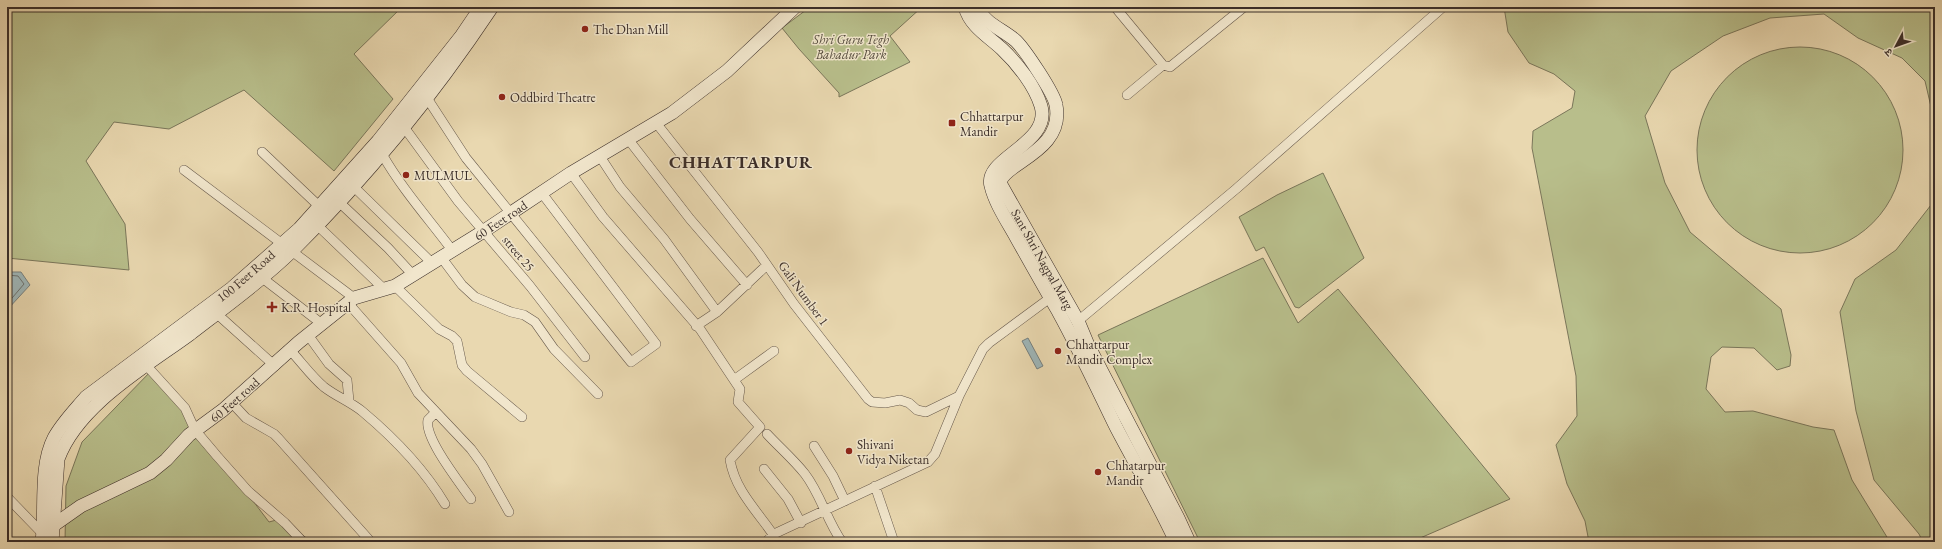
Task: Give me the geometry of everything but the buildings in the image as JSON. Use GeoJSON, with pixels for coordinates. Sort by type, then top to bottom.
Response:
{"type":"FeatureCollection","features":[{"type":"Feature","properties":{"kind":"street","name":"60 Feet road"},"geometry":{"type":"LineString","coordinates":[[46,536],[81,506],[150,473],[166,460],[199,428],[232,402],[308,335],[351,301],[390,288],[484,231],[599,155],[657,124],[727,71],[795,7]]}},
{"type":"Feature","properties":{"kind":"street","name":"Sant Shri Nagpal Marg"},"geometry":{"type":"LineString","coordinates":[[965,7],[973,24],[1003,49],[1027,80],[1042,107],[1038,127],[1032,136],[1015,153],[995,168],[990,179],[991,187],[1009,224],[1055,294],[1078,321],[1154,485],[1176,542]]}},
{"type":"Feature","properties":{"kind":"street"},"geometry":{"type":"LineString","coordinates":[[1115,7],[1162,65],[1170,68],[1244,7]]}},
{"type":"Feature","properties":{"kind":"street"},"geometry":{"type":"LineString","coordinates":[[1078,321],[1236,189],[1443,7]]}},
{"type":"Feature","properties":{"kind":"street","name":"100 Feet Road"},"geometry":{"type":"LineString","coordinates":[[46,536],[45,474],[48,455],[54,439],[67,418],[86,398],[317,225],[354,187],[427,98],[488,8]]}},
{"type":"Feature","properties":{"kind":"street","name":"100 Feet Road"},"geometry":{"type":"LineString","coordinates":[[46,536],[58,459],[63,446],[73,429],[91,409],[261,277],[288,247],[300,229],[378,141],[462,35],[488,8]]}},
{"type":"Feature","properties":{"kind":"street","name":"Sant Shri Nagpal Marg"},"geometry":{"type":"LineString","coordinates":[[980,8],[984,18],[1017,42],[1045,81],[1056,102],[1058,115],[1054,127],[1044,145],[1029,158],[1004,174],[1000,183],[1055,294],[1154,485],[1189,542]]}},
{"type":"Feature","properties":{"kind":"street"},"geometry":{"type":"LineString","coordinates":[[1127,96],[1162,65]]}},
{"type":"Feature","properties":{"kind":"street"},"geometry":{"type":"LineString","coordinates":[[427,98],[466,158],[631,362],[656,344],[541,192]]}},
{"type":"Feature","properties":{"kind":"street","name":"Gali Number 1"},"geometry":{"type":"LineString","coordinates":[[657,124],[767,265],[794,304],[872,402],[885,403],[900,400],[909,403],[917,410],[926,412],[959,396]]}},
{"type":"Feature","properties":{"kind":"street","name":"street 25"},"geometry":{"type":"LineString","coordinates":[[404,127],[458,201],[484,231],[585,357]]}},
{"type":"Feature","properties":{"kind":"street"},"geometry":{"type":"LineString","coordinates":[[628,139],[690,219],[747,285]]}},
{"type":"Feature","properties":{"kind":"street"},"geometry":{"type":"LineString","coordinates":[[262,152],[320,207]]}},
{"type":"Feature","properties":{"kind":"street"},"geometry":{"type":"LineString","coordinates":[[382,154],[401,186],[429,218],[442,256],[462,285],[475,297],[511,312],[524,315],[535,322],[554,349],[598,394]]}},
{"type":"Feature","properties":{"kind":"street"},"geometry":{"type":"LineString","coordinates":[[599,155],[620,187],[664,239],[718,312]]}},
{"type":"Feature","properties":{"kind":"street"},"geometry":{"type":"LineString","coordinates":[[184,170],[288,247],[351,301],[408,372],[418,393],[478,459],[510,512]]}},
{"type":"Feature","properties":{"kind":"street"},"geometry":{"type":"LineString","coordinates":[[571,173],[603,216],[696,326],[740,389],[738,402],[760,427],[730,460],[733,476],[757,514],[776,538]]}},
{"type":"Feature","properties":{"kind":"street"},"geometry":{"type":"LineString","coordinates":[[354,187],[442,256]]}},
{"type":"Feature","properties":{"kind":"street"},"geometry":{"type":"LineString","coordinates":[[339,202],[388,248],[413,274]]}},
{"type":"Feature","properties":{"kind":"street"},"geometry":{"type":"LineString","coordinates":[[317,225],[439,329],[452,336],[457,341],[462,365],[467,371],[522,417]]}},
{"type":"Feature","properties":{"kind":"street"},"geometry":{"type":"LineString","coordinates":[[696,326],[718,312],[767,265]]}},
{"type":"Feature","properties":{"kind":"street"},"geometry":{"type":"LineString","coordinates":[[261,277],[322,324]]}},
{"type":"Feature","properties":{"kind":"street"},"geometry":{"type":"LineString","coordinates":[[766,542],[875,486],[924,465],[932,458],[959,396],[978,357],[988,343],[1055,294]]}},
{"type":"Feature","properties":{"kind":"street"},"geometry":{"type":"LineString","coordinates":[[216,313],[274,366]]}},
{"type":"Feature","properties":{"kind":"street"},"geometry":{"type":"LineString","coordinates":[[308,335],[329,364],[347,380],[349,401]]}},
{"type":"Feature","properties":{"kind":"street"},"geometry":{"type":"LineString","coordinates":[[291,351],[316,380],[330,391],[349,401],[364,413],[410,458],[432,483],[445,504]]}},
{"type":"Feature","properties":{"kind":"street"},"geometry":{"type":"LineString","coordinates":[[734,380],[774,351]]}},
{"type":"Feature","properties":{"kind":"street"},"geometry":{"type":"LineString","coordinates":[[146,365],[185,408],[248,491],[285,523],[303,542]]}},
{"type":"Feature","properties":{"kind":"street"},"geometry":{"type":"LineString","coordinates":[[232,402],[246,418],[274,434],[279,439],[371,542]]}},
{"type":"Feature","properties":{"kind":"street"},"geometry":{"type":"LineString","coordinates":[[436,412],[428,420],[429,433],[440,454],[471,500]]}},
{"type":"Feature","properties":{"kind":"street"},"geometry":{"type":"LineString","coordinates":[[767,434],[805,474],[826,511],[835,533],[842,542]]}},
{"type":"Feature","properties":{"kind":"street"},"geometry":{"type":"LineString","coordinates":[[814,446],[833,476],[845,501]]}},
{"type":"Feature","properties":{"kind":"street"},"geometry":{"type":"LineString","coordinates":[[764,469],[788,499],[801,523]]}},
{"type":"Feature","properties":{"kind":"street"},"geometry":{"type":"LineString","coordinates":[[875,486],[894,542]]}},
{"type":"Feature","properties":{"kind":"street"},"geometry":{"type":"LineString","coordinates":[[7,497],[46,536]]}},
{"type":"Feature","properties":{"kind":"green space"},"geometry":{"type":"Polygon","coordinates":[[[7,7],[402,7],[354,54],[393,99],[334,171],[244,90],[169,129],[114,122],[86,161],[125,224],[129,270],[7,258],[7,7]]]}},
{"type":"Feature","properties":{"kind":"green space","name":"Shri Guru Tegh Bahadur Park"},"geometry":{"type":"Polygon","coordinates":[[[810,7],[922,7],[890,36],[910,62],[839,97],[839,93],[782,28],[810,7]]]}},
{"type":"Feature","properties":{"kind":"green space"},"geometry":{"type":"Polygon","coordinates":[[[1504,7],[1935,7],[1935,124],[1925,81],[1902,58],[1858,38],[1824,14],[1770,18],[1723,36],[1671,71],[1645,116],[1665,183],[1690,232],[1781,309],[1791,355],[1790,366],[1777,370],[1754,348],[1722,347],[1711,357],[1706,389],[1725,412],[1753,411],[1813,427],[1834,430],[1852,480],[1890,542],[1589,542],[1585,521],[1567,484],[1556,445],[1577,416],[1576,376],[1532,148],[1533,131],[1572,108],[1575,91],[1554,74],[1529,63],[1508,32],[1504,7]]]}},
{"type":"Feature","properties":{"kind":"green space"},"geometry":{"type":"Polygon","coordinates":[[[1800,47],[1820,49],[1849,59],[1873,77],[1891,101],[1901,130],[1903,150],[1901,170],[1891,199],[1873,223],[1849,241],[1820,251],[1800,253],[1780,251],[1751,241],[1727,223],[1709,199],[1699,170],[1697,150],[1699,130],[1709,101],[1727,77],[1751,59],[1780,49],[1800,47]]]}},
{"type":"Feature","properties":{"kind":"green space"},"geometry":{"type":"Polygon","coordinates":[[[1323,173],[1364,258],[1299,308],[1295,307],[1264,247],[1256,251],[1239,217],[1277,195],[1323,173]]]}},
{"type":"Feature","properties":{"kind":"green space"},"geometry":{"type":"Polygon","coordinates":[[[1935,183],[1935,542],[1923,542],[1919,534],[1874,480],[1856,411],[1840,312],[1855,279],[1896,250],[1931,205],[1935,183]]]}},
{"type":"Feature","properties":{"kind":"green space"},"geometry":{"type":"Polygon","coordinates":[[[1263,258],[1298,323],[1338,289],[1510,499],[1411,542],[1200,542],[1098,335],[1263,258]]]}},
{"type":"Feature","properties":{"kind":"green space"},"geometry":{"type":"Polygon","coordinates":[[[153,369],[269,522],[280,519],[312,542],[65,542],[66,486],[82,442],[153,369]]]}},
{"type":"Feature","properties":{"kind":"water"},"geometry":{"type":"Polygon","coordinates":[[[7,272],[21,272],[30,285],[7,310],[7,272]]]}},
{"type":"Feature","properties":{"kind":"water"},"geometry":{"type":"Polygon","coordinates":[[[1028,338],[1043,366],[1037,369],[1022,341],[1028,338]]]}},
{"type":"Feature","properties":{"kind":"place","name":"The Dhan Mill"},"geometry":{"type":"Point","coordinates":[585,29]}},
{"type":"Feature","properties":{"kind":"place","name":"Oddbird Theatre"},"geometry":{"type":"Point","coordinates":[502,97]}},
{"type":"Feature","properties":{"kind":"place","name":"Chhattarpur Mandir"},"geometry":{"type":"Point","coordinates":[952,123]}},
{"type":"Feature","properties":{"kind":"place","name":"MULMUL"},"geometry":{"type":"Point","coordinates":[406,175]}},
{"type":"Feature","properties":{"kind":"place","name":"K.R. Hospital"},"geometry":{"type":"Point","coordinates":[272,307]}},
{"type":"Feature","properties":{"kind":"place","name":"Chhattarpur Mandir Complex"},"geometry":{"type":"Point","coordinates":[1058,351]}},
{"type":"Feature","properties":{"kind":"place","name":"Shivani Vidya Niketan"},"geometry":{"type":"Point","coordinates":[849,451]}},
{"type":"Feature","properties":{"kind":"place","name":"Chhatarpur Mandir"},"geometry":{"type":"Point","coordinates":[1098,472]}},
{"type":"Feature","properties":{"kind":"district","name":"CHHATTARPUR"},"geometry":{"type":"Point","coordinates":[741,162]}}]}
